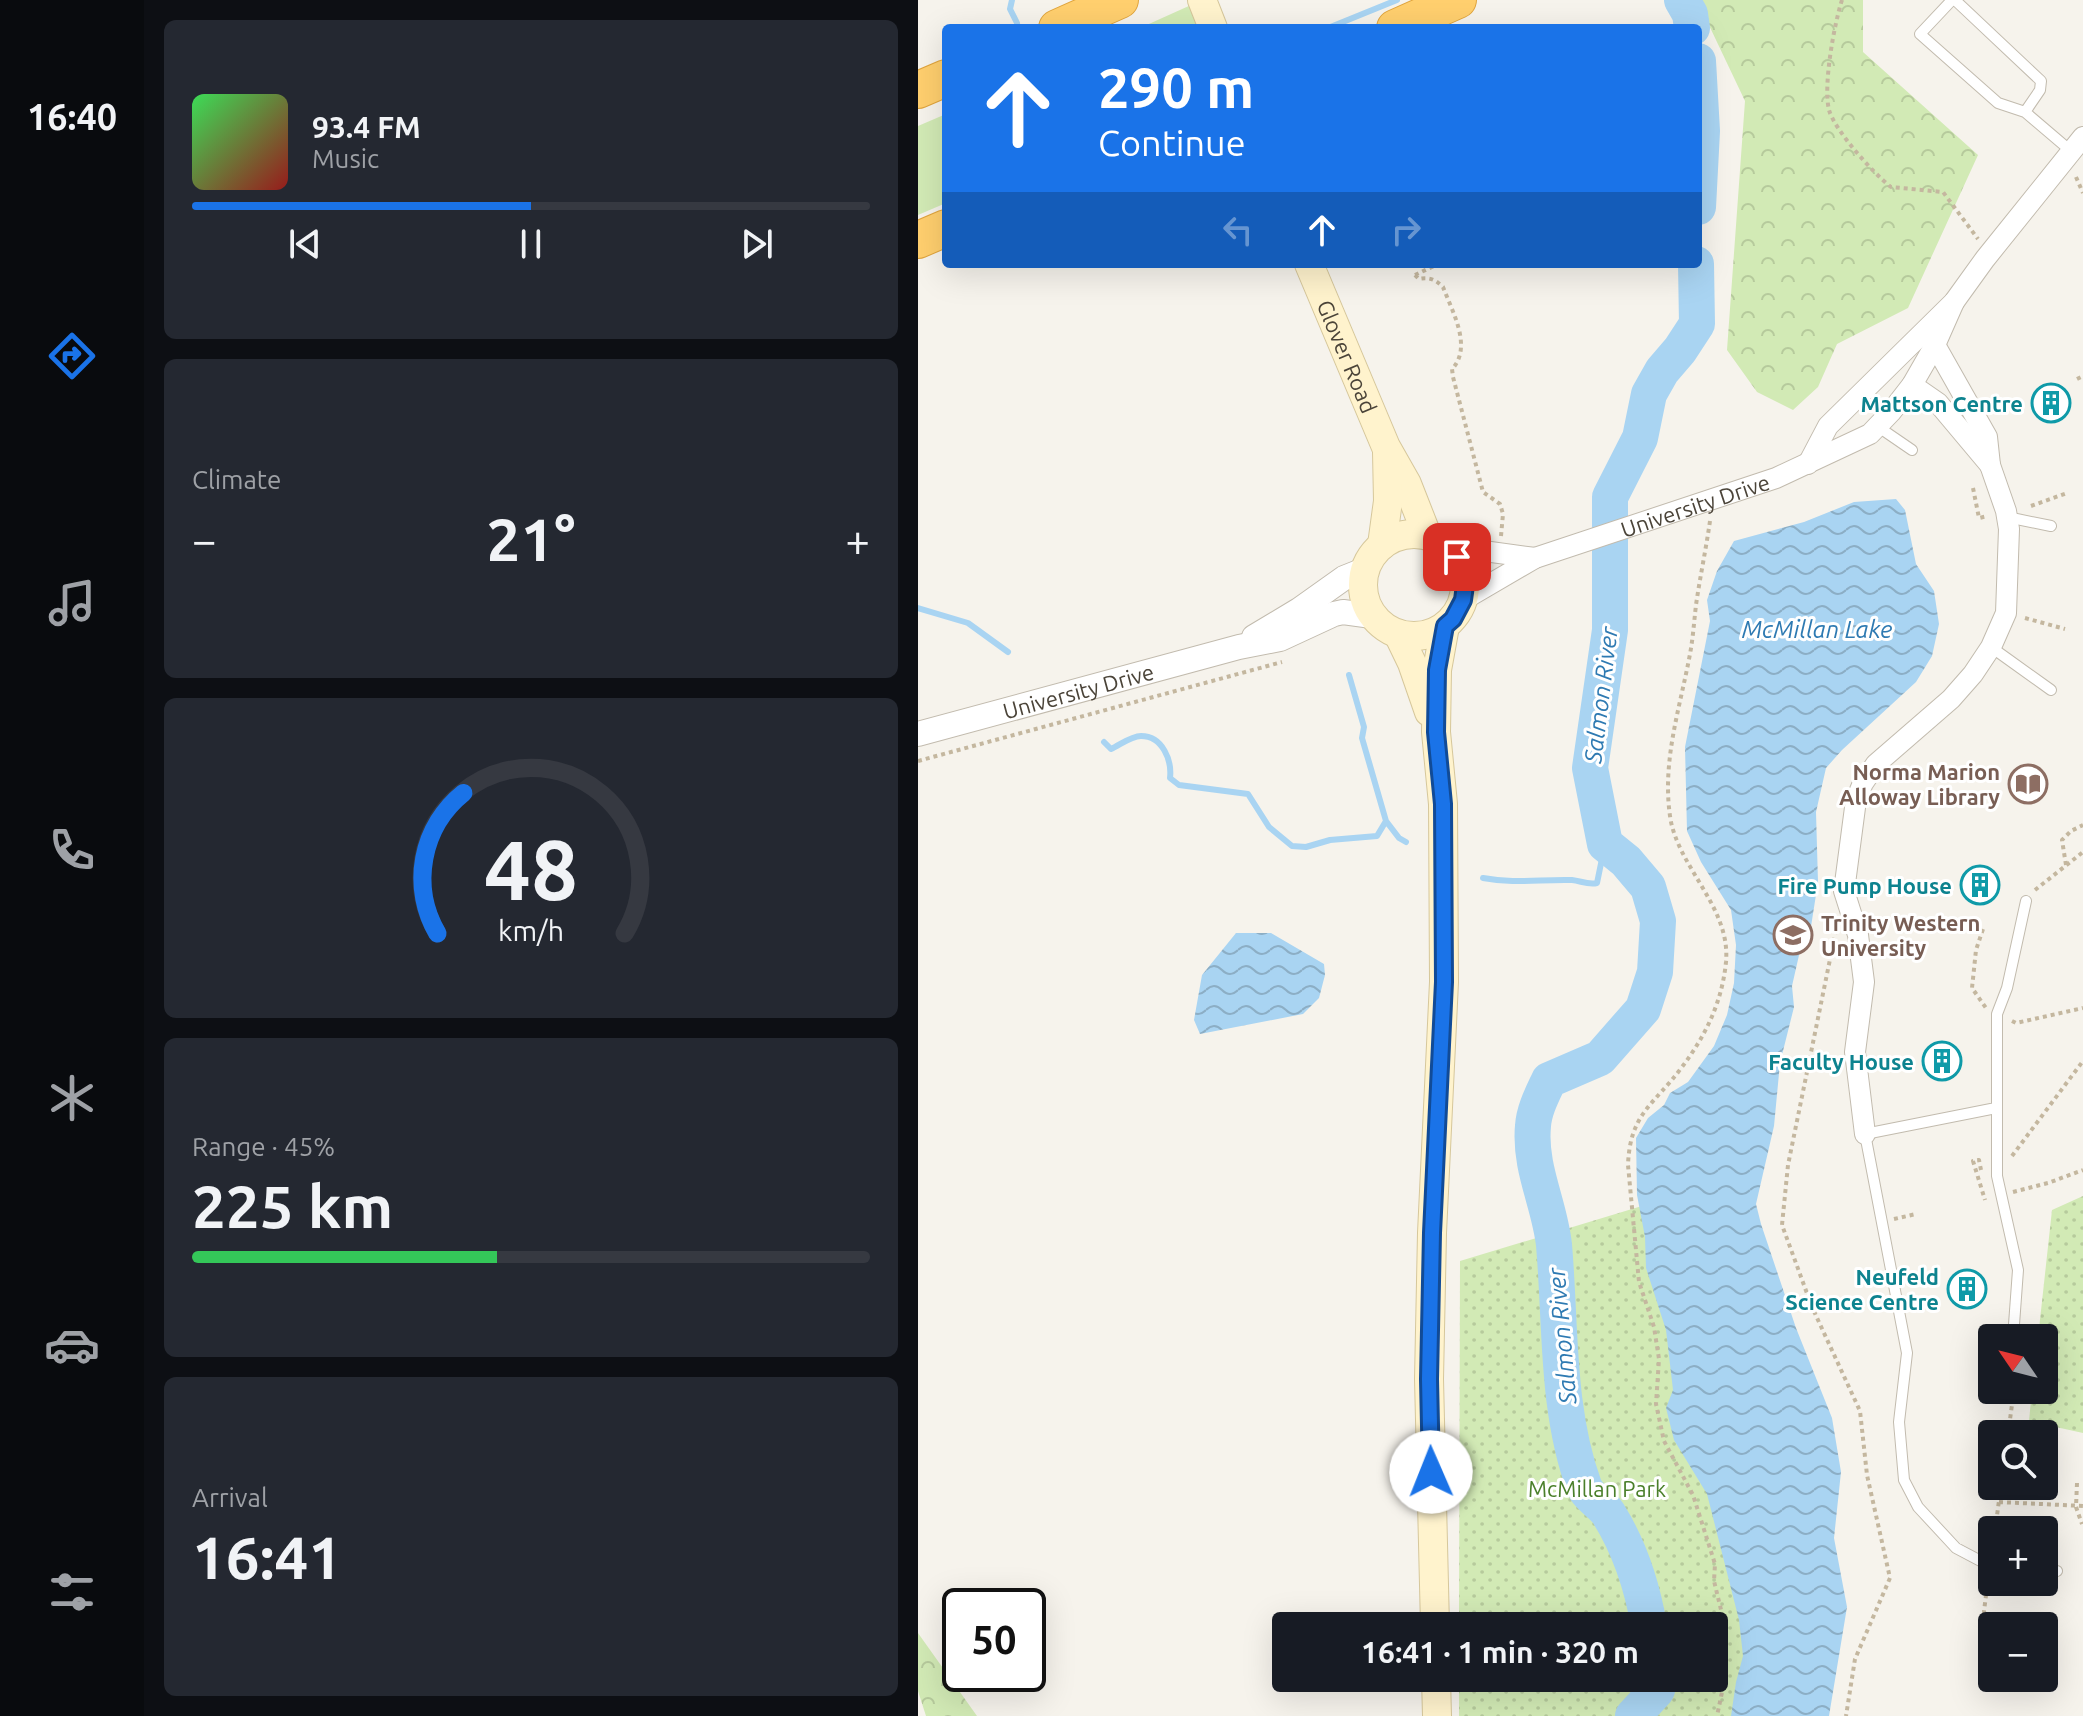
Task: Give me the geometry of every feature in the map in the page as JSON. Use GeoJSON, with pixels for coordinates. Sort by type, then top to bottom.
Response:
{"type":"FeatureCollection","features":[{"type":"Feature","properties":{"kind":"highway"},"geometry":{"type":"LineString","coordinates":[[1066,24],[1120,0]]}},
{"type":"Feature","properties":{"kind":"highway"},"geometry":{"type":"LineString","coordinates":[[1404,24],[1458,0]]}},
{"type":"Feature","properties":{"kind":"highway"},"geometry":{"type":"LineString","coordinates":[[918,90],[942,80]]}},
{"type":"Feature","properties":{"kind":"highway"},"geometry":{"type":"LineString","coordinates":[[918,240],[942,230]]}},
{"type":"Feature","properties":{"kind":"main road"},"geometry":{"type":"LineString","coordinates":[[1202,0],[1211,24]]}},
{"type":"Feature","properties":{"kind":"main road","name":"Glover Road"},"geometry":{"type":"LineString","coordinates":[[1311,268],[1386,447],[1437,541]]}},
{"type":"Feature","properties":{"kind":"main road","name":"Glover Road"},"geometry":{"type":"LineString","coordinates":[[1382,545],[1388,501],[1386,447]]}},
{"type":"Feature","properties":{"kind":"main road"},"geometry":{"type":"LineString","coordinates":[[1411,534],[1437,541],[1463,570],[1463,600],[1453,619],[1422,636],[1398,634],[1379,624],[1365,601],[1362,586],[1364,570],[1371,556],[1395,537],[1411,534]]}},
{"type":"Feature","properties":{"kind":"main road"},"geometry":{"type":"LineString","coordinates":[[1435,1612],[1429,1364],[1444,982],[1443,804],[1436,732],[1437,670],[1445,626]]}},
{"type":"Feature","properties":{"kind":"main road"},"geometry":{"type":"LineString","coordinates":[[1398,634],[1412,663],[1436,732]]}},
{"type":"Feature","properties":{"kind":"main road"},"geometry":{"type":"LineString","coordinates":[[1436,1692],[1437,1716]]}},
{"type":"Feature","properties":{"kind":"street","name":"University Drive"},"geometry":{"type":"LineString","coordinates":[[1808,464],[1828,426],[1954,302],[2077,144]]}},
{"type":"Feature","properties":{"kind":"street","name":"University Drive"},"geometry":{"type":"LineString","coordinates":[[1463,600],[1539,557],[1631,528],[1808,464],[1870,434],[1912,385],[1935,345],[1954,302]]}},
{"type":"Feature","properties":{"kind":"street"},"geometry":{"type":"LineString","coordinates":[[1865,1134],[1855,1052],[1864,982],[1858,935],[1844,891],[1856,800],[1876,764],[1951,699],[1991,647],[2006,613],[2007,517],[1990,465],[1987,437],[1935,345]]}},
{"type":"Feature","properties":{"kind":"street"},"geometry":{"type":"LineString","coordinates":[[1912,385],[1938,403],[1990,465]]}},
{"type":"Feature","properties":{"kind":"street","name":"University Drive"},"geometry":{"type":"LineString","coordinates":[[1437,541],[1539,557]]}},
{"type":"Feature","properties":{"kind":"street","name":"University Drive"},"geometry":{"type":"LineString","coordinates":[[1239,647],[1344,578],[1364,570]]}},
{"type":"Feature","properties":{"kind":"street","name":"University Drive"},"geometry":{"type":"LineString","coordinates":[[918,734],[1239,647],[1280,639],[1337,613],[1372,616]]}},
{"type":"Feature","properties":{"kind":"lane"},"geometry":{"type":"LineString","coordinates":[[2025,112],[2040,90],[2041,81],[1953,0],[1920,34],[1998,103],[2025,112],[2077,144]]}},
{"type":"Feature","properties":{"kind":"lane"},"geometry":{"type":"LineString","coordinates":[[1877,426],[1912,450]]}},
{"type":"Feature","properties":{"kind":"lane"},"geometry":{"type":"LineString","coordinates":[[2007,517],[2051,526]]}},
{"type":"Feature","properties":{"kind":"lane"},"geometry":{"type":"LineString","coordinates":[[1991,647],[2051,690]]}},
{"type":"Feature","properties":{"kind":"lane"},"geometry":{"type":"LineString","coordinates":[[2014,1324],[2018,1270],[1997,1176],[1997,1014],[2007,988],[2026,901]]}},
{"type":"Feature","properties":{"kind":"lane"},"geometry":{"type":"LineString","coordinates":[[1978,1560],[1956,1548],[1918,1507],[1904,1480],[1899,1422],[1907,1353],[1865,1134],[1996,1108]]}},
{"type":"Feature","properties":{"kind":"path"},"geometry":{"type":"LineString","coordinates":[[1842,0],[1832,48],[1829,110],[1842,133],[1891,187],[1943,192],[1988,255]]}},
{"type":"Feature","properties":{"kind":"path"},"geometry":{"type":"LineString","coordinates":[[1430,268],[1415,275],[1419,279],[1428,277],[1443,287],[1462,338],[1458,363],[1452,369],[1453,377],[1483,492],[1500,504],[1503,514],[1498,545]]}},
{"type":"Feature","properties":{"kind":"path"},"geometry":{"type":"LineString","coordinates":[[1973,488],[1979,518]]}},
{"type":"Feature","properties":{"kind":"path"},"geometry":{"type":"LineString","coordinates":[[2028,506],[2067,493]]}},
{"type":"Feature","properties":{"kind":"path"},"geometry":{"type":"LineString","coordinates":[[1713,499],[1690,653],[1667,769],[1672,831],[1717,916],[1725,941],[1726,958],[1717,1008],[1683,1066],[1636,1123],[1628,1165],[1639,1282],[1654,1327],[1659,1359],[1656,1404],[1664,1441],[1693,1495],[1715,1564],[1714,1581],[1726,1643],[1725,1678],[1717,1716]]}},
{"type":"Feature","properties":{"kind":"path"},"geometry":{"type":"LineString","coordinates":[[2006,613],[2065,629]]}},
{"type":"Feature","properties":{"kind":"path"},"geometry":{"type":"LineString","coordinates":[[918,761],[1285,661]]}},
{"type":"Feature","properties":{"kind":"path"},"geometry":{"type":"LineString","coordinates":[[2066,865],[2062,840],[2083,825]]}},
{"type":"Feature","properties":{"kind":"path"},"geometry":{"type":"LineString","coordinates":[[2026,901],[2038,886],[2083,852]]}},
{"type":"Feature","properties":{"kind":"path"},"geometry":{"type":"LineString","coordinates":[[1844,891],[1788,1165],[1782,1225],[1812,1307],[1860,1411],[1867,1475],[1890,1578],[1855,1659],[1846,1716]]}},
{"type":"Feature","properties":{"kind":"path"},"geometry":{"type":"LineString","coordinates":[[1983,929],[1976,950],[1972,988],[1985,1008],[2016,1023],[2083,1008]]}},
{"type":"Feature","properties":{"kind":"path"},"geometry":{"type":"LineString","coordinates":[[1997,1176],[2083,1061]]}},
{"type":"Feature","properties":{"kind":"path"},"geometry":{"type":"LineString","coordinates":[[2001,1195],[2083,1170]]}},
{"type":"Feature","properties":{"kind":"path"},"geometry":{"type":"LineString","coordinates":[[1884,1221],[1916,1214]]}},
{"type":"Feature","properties":{"kind":"path"},"geometry":{"type":"LineString","coordinates":[[2077,1483],[2076,1507],[2082,1524]]}},
{"type":"Feature","properties":{"kind":"path"},"geometry":{"type":"LineString","coordinates":[[1997,1516],[1999,1502],[2083,1506]]}},
{"type":"Feature","properties":{"kind":"green space"},"geometry":{"type":"Polygon","coordinates":[[[1697,0],[1863,0],[1863,52],[1978,155],[1908,308],[1837,344],[1818,387],[1793,410],[1757,392],[1727,350],[1745,101],[1697,0]]]}},
{"type":"Feature","properties":{"kind":"green space"},"geometry":{"type":"Polygon","coordinates":[[[1191,5],[1198,24],[1149,24],[1191,5]]]}},
{"type":"Feature","properties":{"kind":"green space"},"geometry":{"type":"Polygon","coordinates":[[[942,116],[942,205],[918,215],[918,126],[942,116]]]}},
{"type":"Feature","properties":{"kind":"green space","name":"McMillan Park"},"geometry":{"type":"Polygon","coordinates":[[[1688,1192],[1775,1716],[1459,1716],[1459,1692],[1728,1692],[1728,1612],[1459,1612],[1460,1261],[1688,1192]]]}},
{"type":"Feature","properties":{"kind":"green space"},"geometry":{"type":"Polygon","coordinates":[[[2083,1196],[2083,1433],[2058,1427],[2058,1420],[2029,1420],[2031,1404],[2058,1404],[2058,1324],[2040,1324],[2052,1210],[2083,1196]]]}},
{"type":"Feature","properties":{"kind":"green space"},"geometry":{"type":"Polygon","coordinates":[[[918,1633],[942,1667],[942,1692],[960,1692],[977,1716],[926,1716],[918,1691],[918,1633]]]}},
{"type":"Feature","properties":{"kind":"water","name":"McMillan Lake"},"geometry":{"type":"Polygon","coordinates":[[[1896,499],[1905,510],[1916,564],[1934,591],[1939,624],[1932,656],[1916,682],[1826,768],[1816,812],[1818,882],[1810,933],[1802,942],[1792,986],[1794,1007],[1780,1063],[1774,1126],[1756,1204],[1796,1328],[1832,1418],[1841,1472],[1834,1538],[1847,1607],[1829,1716],[1731,1716],[1743,1656],[1739,1620],[1707,1494],[1674,1440],[1666,1408],[1673,1390],[1666,1330],[1646,1268],[1645,1237],[1637,1195],[1636,1138],[1648,1118],[1664,1105],[1670,1093],[1688,1082],[1714,1046],[1727,1015],[1734,983],[1736,945],[1731,910],[1701,862],[1687,831],[1685,747],[1710,621],[1707,600],[1717,571],[1734,541],[1804,522],[1854,502],[1896,499]]]}},
{"type":"Feature","properties":{"kind":"water"},"geometry":{"type":"Polygon","coordinates":[[[1236,933],[1271,933],[1324,964],[1325,975],[1319,998],[1303,1014],[1200,1034],[1194,1020],[1202,975],[1236,933]]]}},
{"type":"Feature","properties":{"kind":"waterway"},"geometry":{"type":"LineString","coordinates":[[1012,0],[1010,9],[1017,23]]}},
{"type":"Feature","properties":{"kind":"waterway"},"geometry":{"type":"LineString","coordinates":[[1338,24],[1397,0]]}},
{"type":"Feature","properties":{"kind":"waterway","name":"Salmon River"},"geometry":{"type":"LineString","coordinates":[[1682,0],[1691,24]]}},
{"type":"Feature","properties":{"kind":"waterway","name":"Salmon River"},"geometry":{"type":"LineString","coordinates":[[1646,1612],[1639,1581],[1616,1526],[1586,1490],[1568,1427],[1554,1245],[1534,1157],[1533,1126],[1549,1080],[1600,1058],[1643,1009],[1655,972],[1658,921],[1648,887],[1626,861],[1605,844],[1590,768],[1610,630],[1610,497],[1640,438],[1649,394],[1697,324],[1696,268]]}},
{"type":"Feature","properties":{"kind":"waterway"},"geometry":{"type":"LineString","coordinates":[[918,608],[968,623],[1008,652]]}},
{"type":"Feature","properties":{"kind":"waterway"},"geometry":{"type":"LineString","coordinates":[[1349,675],[1364,727],[1362,738],[1386,821]]}},
{"type":"Feature","properties":{"kind":"waterway"},"geometry":{"type":"LineString","coordinates":[[1104,742],[1111,749],[1137,736],[1155,740],[1168,757],[1170,778],[1179,785],[1248,794],[1269,827],[1292,846],[1306,847],[1330,840],[1377,836],[1386,821],[1406,842]]}},
{"type":"Feature","properties":{"kind":"waterway"},"geometry":{"type":"LineString","coordinates":[[1483,878],[1597,883],[1605,844]]}},
{"type":"Feature","properties":{"kind":"waterway","name":"Salmon River"},"geometry":{"type":"LineString","coordinates":[[1633,1716],[1655,1692]]}},
{"type":"Feature","properties":{"kind":"place","name":"Mattson Centre"},"geometry":{"type":"Point","coordinates":[2051,403]}},
{"type":"Feature","properties":{"kind":"place","name":"Norma Marion Alloway Library"},"geometry":{"type":"Point","coordinates":[2028,784]}},
{"type":"Feature","properties":{"kind":"place","name":"Fire Pump House"},"geometry":{"type":"Point","coordinates":[1980,885]}},
{"type":"Feature","properties":{"kind":"place","name":"Trinity Western University"},"geometry":{"type":"Point","coordinates":[1793,935]}},
{"type":"Feature","properties":{"kind":"place","name":"Faculty House"},"geometry":{"type":"Point","coordinates":[1942,1061]}},
{"type":"Feature","properties":{"kind":"place","name":"Neufeld Science Centre"},"geometry":{"type":"Point","coordinates":[1967,1289]}},
{"type":"Feature","properties":{"kind":"route"},"geometry":{"type":"LineString","coordinates":[[1431,1472],[1432,1233],[1444,982],[1443,804],[1436,732],[1437,670],[1445,626],[1453,619],[1463,600],[1463,570],[1457,557]]}}]}
